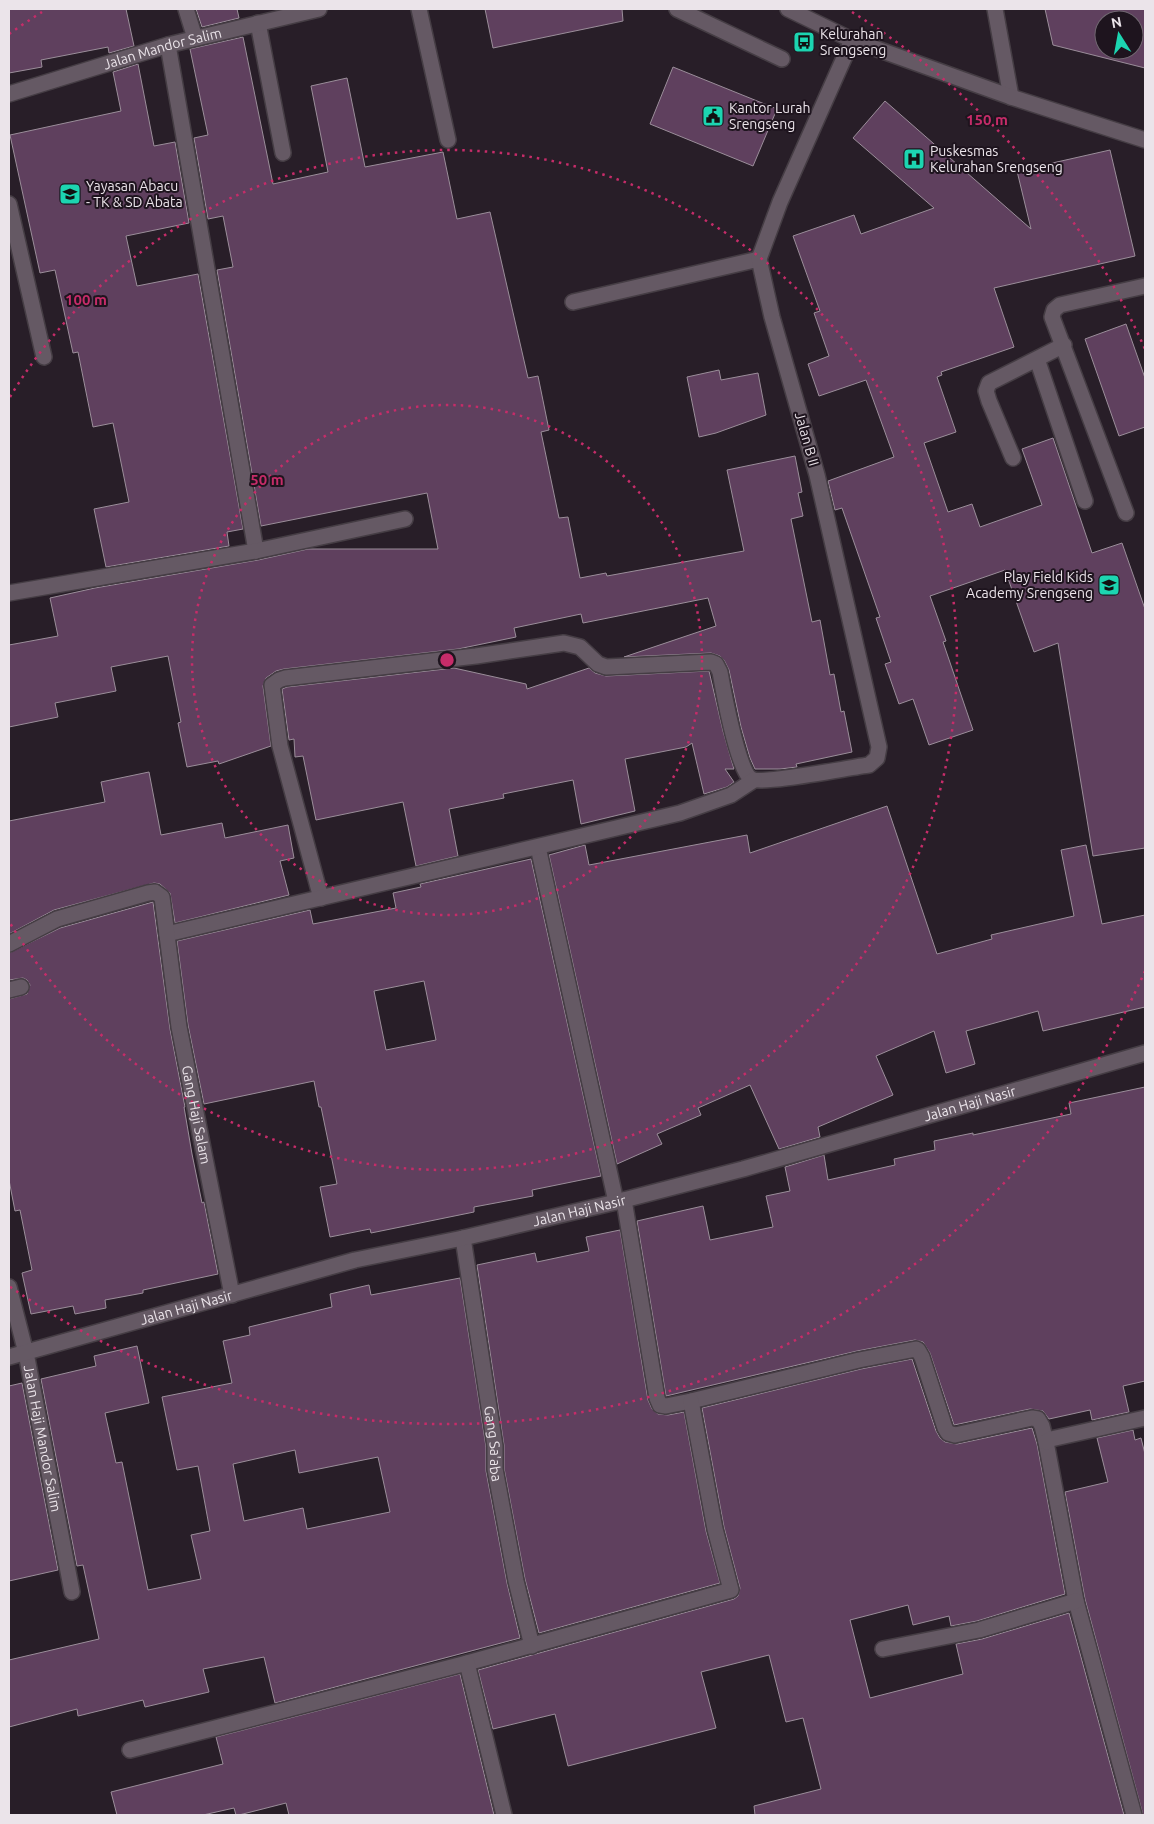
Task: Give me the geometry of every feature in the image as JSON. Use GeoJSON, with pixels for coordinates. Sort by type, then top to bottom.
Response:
{"type":"FeatureCollection","features":[{"type":"Feature","properties":{"kind":"street"},"geometry":{"type":"LineString","coordinates":[[186,9],[195,38]]}},
{"type":"Feature","properties":{"kind":"street","name":"Jalan Mandor Salim"},"geometry":{"type":"LineString","coordinates":[[9,94],[168,45],[319,9]]}},
{"type":"Feature","properties":{"kind":"street"},"geometry":{"type":"LineString","coordinates":[[419,9],[448,140]]}},
{"type":"Feature","properties":{"kind":"street"},"geometry":{"type":"LineString","coordinates":[[677,9],[700,14],[782,59]]}},
{"type":"Feature","properties":{"kind":"street"},"geometry":{"type":"LineString","coordinates":[[788,9],[852,40],[1011,97],[1145,140]]}},
{"type":"Feature","properties":{"kind":"street"},"geometry":{"type":"LineString","coordinates":[[995,9],[1011,97]]}},
{"type":"Feature","properties":{"kind":"street"},"geometry":{"type":"LineString","coordinates":[[258,23],[283,153]]}},
{"type":"Feature","properties":{"kind":"street"},"geometry":{"type":"LineString","coordinates":[[573,302],[759,260],[780,202],[852,40]]}},
{"type":"Feature","properties":{"kind":"street"},"geometry":{"type":"LineString","coordinates":[[168,45],[256,551]]}},
{"type":"Feature","properties":{"kind":"street"},"geometry":{"type":"LineString","coordinates":[[9,204],[44,357]]}},
{"type":"Feature","properties":{"kind":"street","name":"Jalan B II"},"geometry":{"type":"LineString","coordinates":[[754,780],[784,778],[869,765],[877,758],[879,746],[817,475],[772,317],[759,260]]}},
{"type":"Feature","properties":{"kind":"street"},"geometry":{"type":"LineString","coordinates":[[1126,513],[1052,317],[1054,310],[1060,306],[1145,286]]}},
{"type":"Feature","properties":{"kind":"street"},"geometry":{"type":"LineString","coordinates":[[1013,458],[986,391],[989,383],[1064,346]]}},
{"type":"Feature","properties":{"kind":"street"},"geometry":{"type":"LineString","coordinates":[[1037,359],[1086,501]]}},
{"type":"Feature","properties":{"kind":"street"},"geometry":{"type":"LineString","coordinates":[[9,593],[256,551],[405,519]]}},
{"type":"Feature","properties":{"kind":"street"},"geometry":{"type":"LineString","coordinates":[[166,934],[321,898],[538,847],[680,813],[731,795],[754,780],[747,774],[741,761],[720,672],[716,664],[710,662],[606,667],[598,664],[580,648],[571,643],[564,642],[476,656],[278,680],[272,685],[280,746],[321,898]]}},
{"type":"Feature","properties":{"kind":"street"},"geometry":{"type":"LineString","coordinates":[[538,847],[620,1201],[657,1398],[660,1405],[666,1406],[691,1402],[859,1360],[916,1349],[922,1357],[948,1434],[954,1435],[1036,1418],[1042,1426],[1046,1442],[1076,1601],[1134,1815]]}},
{"type":"Feature","properties":{"kind":"street","name":"Gang Haji Salam"},"geometry":{"type":"LineString","coordinates":[[9,944],[57,919],[155,892],[162,897],[179,1027],[232,1295]]}},
{"type":"Feature","properties":{"kind":"street","name":"Jalan Haji Nasir"},"geometry":{"type":"LineString","coordinates":[[9,1357],[355,1260],[463,1238],[620,1201],[743,1169],[1145,1052]]}},
{"type":"Feature","properties":{"kind":"street","name":"Gang Sa'aba"},"geometry":{"type":"LineString","coordinates":[[463,1238],[495,1446],[495,1469],[516,1581],[532,1646]]}},
{"type":"Feature","properties":{"kind":"street","name":"Jalan Haji Mandor Salim"},"geometry":{"type":"LineString","coordinates":[[9,1287],[26,1353],[72,1592]]}},
{"type":"Feature","properties":{"kind":"street"},"geometry":{"type":"LineString","coordinates":[[130,1750],[532,1646],[731,1590],[715,1529],[691,1402]]}},
{"type":"Feature","properties":{"kind":"street"},"geometry":{"type":"LineString","coordinates":[[1046,1442],[1051,1439],[1145,1418]]}},
{"type":"Feature","properties":{"kind":"street"},"geometry":{"type":"LineString","coordinates":[[884,1649],[979,1630],[1076,1601]]}},
{"type":"Feature","properties":{"kind":"street"},"geometry":{"type":"LineString","coordinates":[[467,1663],[504,1815]]}},
{"type":"Feature","properties":{"kind":"building"},"geometry":{"type":"Polygon","coordinates":[[[9,9],[126,9],[134,46],[109,53],[108,47],[41,60],[42,67],[9,73],[9,9]]]}},
{"type":"Feature","properties":{"kind":"building"},"geometry":{"type":"Polygon","coordinates":[[[196,9],[237,9],[239,18],[202,27],[196,9]]]}},
{"type":"Feature","properties":{"kind":"building"},"geometry":{"type":"Polygon","coordinates":[[[485,9],[622,9],[623,21],[493,48],[485,9]]]}},
{"type":"Feature","properties":{"kind":"building"},"geometry":{"type":"Polygon","coordinates":[[[1045,9],[1145,9],[1145,68],[1113,60],[1144,60],[1144,10],[1094,10],[1094,55],[1053,45],[1045,9]]]}},
{"type":"Feature","properties":{"kind":"building"},"geometry":{"type":"Polygon","coordinates":[[[243,37],[273,184],[328,172],[311,86],[347,78],[365,167],[443,152],[457,219],[490,212],[528,378],[538,376],[549,430],[541,432],[559,518],[568,517],[580,578],[606,573],[607,576],[744,551],[727,470],[795,456],[802,492],[798,493],[803,516],[791,519],[812,622],[820,620],[830,675],[834,674],[841,712],[844,711],[852,752],[796,764],[797,767],[755,769],[741,727],[729,670],[720,656],[711,653],[624,657],[716,626],[708,598],[583,623],[581,614],[514,628],[516,637],[458,649],[276,671],[266,678],[263,686],[271,746],[219,764],[218,761],[187,767],[178,723],[181,722],[168,656],[111,667],[116,691],[55,703],[58,717],[9,727],[9,645],[58,636],[50,598],[308,549],[438,549],[427,493],[261,526],[217,270],[233,267],[223,216],[208,219],[194,138],[208,135],[190,49],[243,37]]]}},
{"type":"Feature","properties":{"kind":"building"},"geometry":{"type":"Polygon","coordinates":[[[138,64],[154,146],[175,142],[189,223],[126,236],[137,286],[198,274],[243,529],[227,532],[229,546],[106,567],[94,509],[129,502],[113,423],[93,427],[78,352],[73,353],[55,270],[40,273],[10,135],[121,111],[113,72],[138,64]]]}},
{"type":"Feature","properties":{"kind":"building","name":"Kantor Lurah Srengseng"},"geometry":{"type":"Polygon","coordinates":[[[673,67],[777,109],[753,166],[650,124],[673,67]]]}},
{"type":"Feature","properties":{"kind":"building"},"geometry":{"type":"Polygon","coordinates":[[[885,101],[1031,229],[1017,171],[1110,150],[1135,256],[994,288],[1014,347],[941,372],[942,375],[937,377],[956,432],[924,443],[948,512],[972,504],[980,527],[1042,505],[1022,449],[1053,438],[1092,553],[1122,543],[1145,609],[1145,848],[1093,856],[1058,643],[1034,652],[1005,570],[930,596],[946,641],[943,642],[973,730],[929,745],[913,699],[899,704],[885,664],[891,662],[876,618],[880,617],[842,508],[835,510],[828,481],[894,457],[866,380],[819,396],[808,364],[829,356],[814,313],[820,311],[793,236],[854,215],[861,234],[934,208],[853,138],[885,101]]]}},
{"type":"Feature","properties":{"kind":"building"},"geometry":{"type":"Polygon","coordinates":[[[1126,324],[1145,378],[1145,427],[1119,436],[1085,339],[1126,324]]]}},
{"type":"Feature","properties":{"kind":"building"},"geometry":{"type":"Polygon","coordinates":[[[719,370],[721,380],[758,373],[766,415],[716,433],[699,437],[687,377],[719,370]]]}},
{"type":"Feature","properties":{"kind":"building"},"geometry":{"type":"Polygon","coordinates":[[[454,668],[526,684],[527,689],[589,668],[595,673],[606,676],[709,671],[734,769],[725,769],[734,782],[727,787],[704,794],[692,743],[686,747],[625,759],[635,811],[581,824],[573,780],[503,794],[504,798],[449,809],[458,856],[416,866],[403,802],[316,820],[303,756],[295,757],[294,739],[289,740],[282,689],[454,668]]]}},
{"type":"Feature","properties":{"kind":"building"},"geometry":{"type":"Polygon","coordinates":[[[149,772],[161,835],[222,823],[225,838],[288,825],[294,858],[280,861],[289,895],[175,923],[170,893],[160,884],[154,883],[54,910],[9,934],[9,821],[105,802],[101,782],[149,772]]]}},
{"type":"Feature","properties":{"kind":"building"},"geometry":{"type":"Polygon","coordinates":[[[887,806],[937,954],[992,939],[991,935],[1074,916],[1061,850],[1086,845],[1102,924],[1145,915],[1145,1007],[1043,1031],[1038,1011],[966,1031],[975,1064],[946,1073],[934,1031],[876,1056],[893,1095],[818,1127],[820,1137],[779,1149],[750,1085],[698,1108],[701,1115],[657,1134],[662,1144],[617,1164],[549,855],[585,845],[589,865],[747,835],[750,853],[887,806]]]}},
{"type":"Feature","properties":{"kind":"building"},"geometry":{"type":"Polygon","coordinates":[[[531,859],[601,1176],[532,1190],[533,1196],[474,1207],[474,1212],[371,1233],[370,1229],[330,1237],[320,1187],[337,1184],[314,1081],[204,1104],[188,1025],[177,941],[310,910],[313,924],[396,908],[393,893],[421,887],[420,884],[531,859]],[[424,981],[374,991],[386,1050],[436,1040],[424,981]]]}},
{"type":"Feature","properties":{"kind":"building"},"geometry":{"type":"Polygon","coordinates":[[[153,902],[170,1029],[192,1154],[202,1203],[204,1202],[218,1274],[143,1290],[143,1293],[105,1300],[106,1308],[75,1314],[73,1306],[31,1314],[22,1273],[32,1270],[20,1210],[15,1211],[9,1180],[9,999],[27,994],[30,985],[23,978],[9,980],[9,953],[60,928],[153,902]]]}},
{"type":"Feature","properties":{"kind":"building"},"geometry":{"type":"Polygon","coordinates":[[[1145,1087],[1145,1381],[1123,1386],[1129,1412],[1092,1420],[1090,1410],[1049,1419],[1043,1411],[1030,1409],[954,1425],[930,1353],[923,1342],[915,1340],[857,1351],[666,1396],[637,1221],[703,1206],[710,1240],[773,1227],[766,1196],[790,1191],[785,1167],[824,1155],[828,1180],[895,1165],[894,1159],[935,1150],[934,1141],[973,1133],[973,1135],[1071,1114],[1069,1103],[1145,1087]]]}},
{"type":"Feature","properties":{"kind":"building"},"geometry":{"type":"Polygon","coordinates":[[[620,1230],[648,1400],[652,1409],[658,1414],[668,1415],[684,1412],[706,1531],[720,1583],[539,1633],[525,1579],[504,1468],[504,1445],[477,1265],[535,1253],[537,1262],[589,1251],[586,1237],[620,1230]]]}},
{"type":"Feature","properties":{"kind":"building"},"geometry":{"type":"Polygon","coordinates":[[[460,1278],[486,1447],[486,1471],[507,1583],[520,1638],[275,1703],[264,1657],[203,1669],[209,1692],[145,1707],[143,1700],[78,1716],[77,1709],[9,1727],[9,1660],[99,1639],[83,1565],[77,1566],[41,1379],[96,1366],[94,1356],[137,1346],[149,1403],[105,1413],[116,1463],[122,1462],[148,1590],[201,1579],[191,1535],[210,1531],[198,1466],[177,1470],[162,1397],[232,1383],[223,1341],[250,1335],[249,1327],[332,1307],[330,1294],[369,1285],[371,1295],[460,1278]],[[295,1450],[233,1464],[244,1521],[303,1508],[307,1529],[390,1512],[378,1457],[299,1473],[295,1450]]]}},
{"type":"Feature","properties":{"kind":"building"},"geometry":{"type":"Polygon","coordinates":[[[912,1359],[936,1431],[945,1442],[957,1444],[1032,1428],[1037,1444],[1065,1594],[977,1621],[951,1626],[949,1616],[913,1625],[908,1605],[850,1620],[870,1698],[963,1674],[956,1644],[982,1639],[1069,1613],[1124,1815],[755,1815],[754,1806],[821,1789],[803,1718],[786,1722],[769,1655],[701,1672],[716,1728],[568,1766],[555,1714],[493,1729],[478,1670],[734,1599],[738,1596],[740,1588],[724,1527],[702,1408],[861,1369],[912,1359]]]}},
{"type":"Feature","properties":{"kind":"building"},"geometry":{"type":"Polygon","coordinates":[[[22,1383],[58,1570],[9,1581],[9,1386],[22,1383]]]}},
{"type":"Feature","properties":{"kind":"building"},"geometry":{"type":"Polygon","coordinates":[[[1133,1430],[1135,1440],[1141,1438],[1145,1454],[1145,1815],[1143,1815],[1085,1599],[1065,1492],[1108,1482],[1097,1438],[1133,1430]]]}},
{"type":"Feature","properties":{"kind":"building"},"geometry":{"type":"Polygon","coordinates":[[[460,1674],[494,1815],[289,1815],[286,1803],[239,1815],[236,1815],[234,1808],[203,1815],[117,1815],[111,1792],[223,1764],[216,1737],[460,1674]]]}},
{"type":"Feature","properties":{"kind":"place","name":"Kelurahan Srengseng"},"geometry":{"type":"Point","coordinates":[804,42]}},
{"type":"Feature","properties":{"kind":"place","name":"Kantor Lurah Srengseng"},"geometry":{"type":"Point","coordinates":[713,116]}},
{"type":"Feature","properties":{"kind":"place","name":"Puskesmas Kelurahan Srengseng"},"geometry":{"type":"Point","coordinates":[914,159]}},
{"type":"Feature","properties":{"kind":"place","name":"Yayasan Abacu - TK & SD Abata"},"geometry":{"type":"Point","coordinates":[70,194]}},
{"type":"Feature","properties":{"kind":"place","name":"Play Field Kids Academy Srengseng"},"geometry":{"type":"Point","coordinates":[1109,585]}}]}
